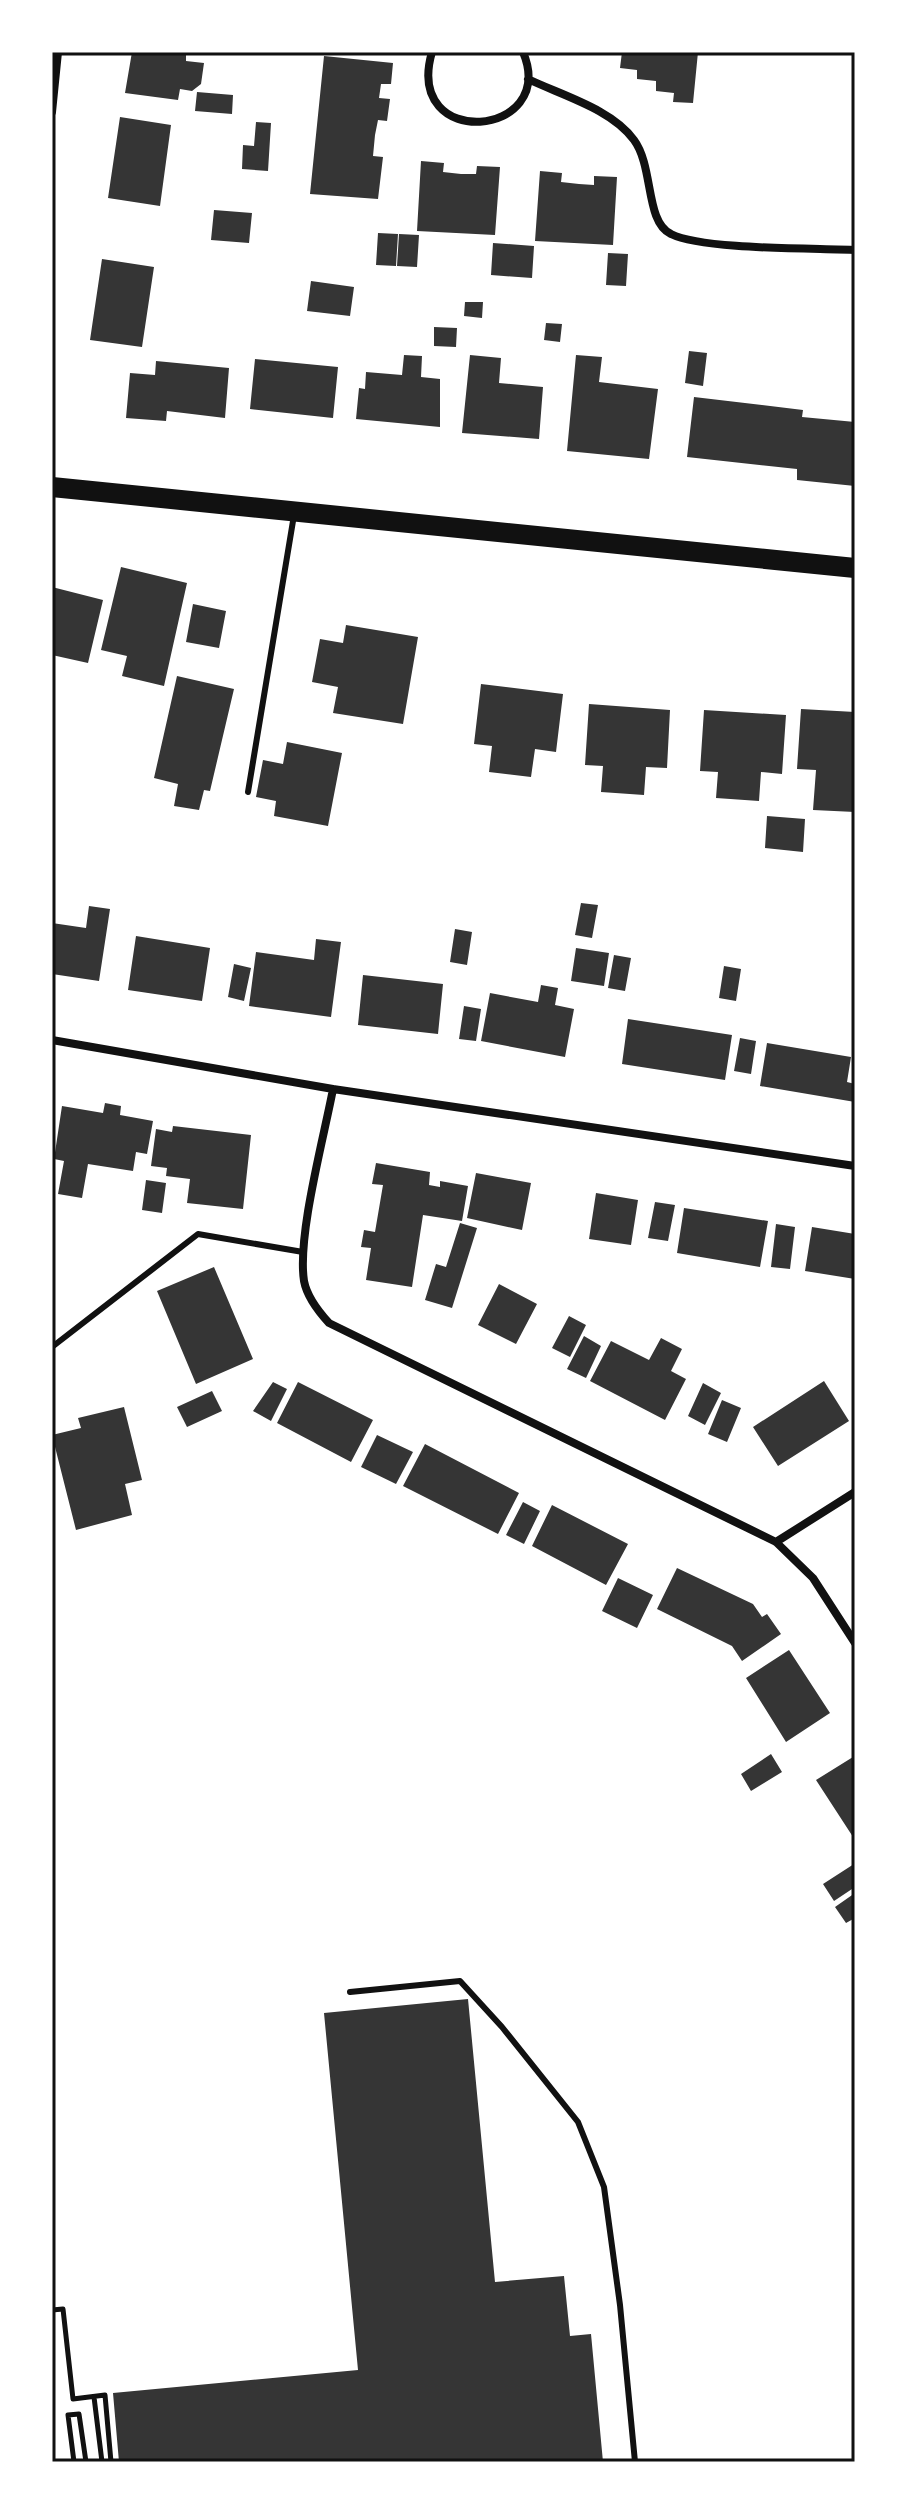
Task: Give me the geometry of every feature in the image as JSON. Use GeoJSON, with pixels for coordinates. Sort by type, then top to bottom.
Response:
{"type":"FeatureCollection","features":[{"type":"Feature","properties":{"kind":"main road"},"geometry":{"type":"LineString","coordinates":[[52,487],[855,568]]}},
{"type":"Feature","properties":{"kind":"street"},"geometry":{"type":"LineString","coordinates":[[52,112],[58,52]]}},
{"type":"Feature","properties":{"kind":"street"},"geometry":{"type":"LineString","coordinates":[[432,52],[428,68],[436,101],[448,114],[464,122],[481,124],[499,119],[513,110],[523,96],[528,79],[523,52]]}},
{"type":"Feature","properties":{"kind":"street"},"geometry":{"type":"LineString","coordinates":[[528,79],[611,119],[633,137],[645,158],[653,213],[670,234],[699,242],[855,250]]}},
{"type":"Feature","properties":{"kind":"street"},"geometry":{"type":"LineString","coordinates":[[52,1040],[333,1089],[855,1166]]}},
{"type":"Feature","properties":{"kind":"street"},"geometry":{"type":"LineString","coordinates":[[333,1089],[303,1252],[304,1283],[314,1305],[329,1323],[776,1542],[813,1578],[855,1643]]}},
{"type":"Feature","properties":{"kind":"street"},"geometry":{"type":"LineString","coordinates":[[776,1542],[855,1492]]}},
{"type":"Feature","properties":{"kind":"lane"},"geometry":{"type":"LineString","coordinates":[[248,792],[295,510]]}},
{"type":"Feature","properties":{"kind":"lane"},"geometry":{"type":"LineString","coordinates":[[52,1347],[198,1234],[303,1252]]}},
{"type":"Feature","properties":{"kind":"lane"},"geometry":{"type":"LineString","coordinates":[[350,1992],[460,1981],[502,2027],[578,2122],[604,2187],[620,2305],[635,2462]]}},
{"type":"Feature","properties":{"kind":"path"},"geometry":{"type":"LineString","coordinates":[[52,2310],[63,2309],[73,2399],[105,2395],[111,2462]]}},
{"type":"Feature","properties":{"kind":"path"},"geometry":{"type":"LineString","coordinates":[[94,2397],[102,2462]]}},
{"type":"Feature","properties":{"kind":"path"},"geometry":{"type":"LineString","coordinates":[[74,2462],[68,2415],[79,2414],[86,2462]]}},
{"type":"Feature","properties":{"kind":"path"},"geometry":{"type":"LineString","coordinates":[[52,2444],[52,2452]]}},
{"type":"Feature","properties":{"kind":"building"},"geometry":{"type":"Polygon","coordinates":[[[132,52],[186,52],[186,61],[204,63],[201,84],[192,91],[180,89],[178,100],[125,93],[132,52]]]}},
{"type":"Feature","properties":{"kind":"building"},"geometry":{"type":"Polygon","coordinates":[[[622,52],[698,52],[693,103],[673,102],[674,93],[656,91],[656,81],[637,79],[637,70],[620,68],[622,52]]]}},
{"type":"Feature","properties":{"kind":"building"},"geometry":{"type":"Polygon","coordinates":[[[324,56],[393,63],[391,84],[381,84],[379,98],[390,99],[387,121],[378,120],[375,135],[373,156],[383,157],[378,199],[310,194],[324,56]]]}},
{"type":"Feature","properties":{"kind":"building"},"geometry":{"type":"Polygon","coordinates":[[[197,92],[233,95],[232,114],[195,111],[197,92]]]}},
{"type":"Feature","properties":{"kind":"building"},"geometry":{"type":"Polygon","coordinates":[[[120,117],[171,125],[160,206],[108,198],[120,117]]]}},
{"type":"Feature","properties":{"kind":"building"},"geometry":{"type":"Polygon","coordinates":[[[256,122],[271,123],[268,171],[242,169],[243,145],[254,146],[256,122]]]}},
{"type":"Feature","properties":{"kind":"building"},"geometry":{"type":"Polygon","coordinates":[[[421,161],[444,163],[443,172],[461,174],[476,174],[477,166],[500,167],[495,235],[417,231],[421,161]]]}},
{"type":"Feature","properties":{"kind":"building"},"geometry":{"type":"Polygon","coordinates":[[[540,171],[562,173],[561,182],[579,184],[594,185],[594,176],[617,177],[613,245],[535,241],[540,171]]]}},
{"type":"Feature","properties":{"kind":"building"},"geometry":{"type":"Polygon","coordinates":[[[214,210],[252,213],[249,243],[211,240],[214,210]]]}},
{"type":"Feature","properties":{"kind":"building"},"geometry":{"type":"Polygon","coordinates":[[[378,233],[398,234],[396,266],[376,265],[378,233]]]}},
{"type":"Feature","properties":{"kind":"building"},"geometry":{"type":"Polygon","coordinates":[[[399,234],[419,235],[417,267],[397,266],[399,234]]]}},
{"type":"Feature","properties":{"kind":"building"},"geometry":{"type":"Polygon","coordinates":[[[493,243],[534,246],[532,278],[491,275],[493,243]]]}},
{"type":"Feature","properties":{"kind":"building"},"geometry":{"type":"Polygon","coordinates":[[[608,253],[628,254],[626,286],[606,285],[608,253]]]}},
{"type":"Feature","properties":{"kind":"building"},"geometry":{"type":"Polygon","coordinates":[[[102,259],[154,267],[142,347],[90,340],[102,259]]]}},
{"type":"Feature","properties":{"kind":"building"},"geometry":{"type":"Polygon","coordinates":[[[311,281],[354,287],[350,316],[307,311],[311,281]]]}},
{"type":"Feature","properties":{"kind":"building"},"geometry":{"type":"Polygon","coordinates":[[[465,302],[483,302],[482,318],[464,316],[465,302]]]}},
{"type":"Feature","properties":{"kind":"building"},"geometry":{"type":"Polygon","coordinates":[[[546,323],[562,324],[560,342],[544,340],[546,323]]]}},
{"type":"Feature","properties":{"kind":"building"},"geometry":{"type":"Polygon","coordinates":[[[434,327],[457,328],[456,347],[434,346],[434,327]]]}},
{"type":"Feature","properties":{"kind":"building"},"geometry":{"type":"Polygon","coordinates":[[[689,351],[707,353],[703,386],[685,383],[689,351]]]}},
{"type":"Feature","properties":{"kind":"building"},"geometry":{"type":"Polygon","coordinates":[[[404,355],[422,356],[421,377],[440,379],[440,427],[356,419],[359,388],[365,389],[366,372],[402,375],[404,355]]]}},
{"type":"Feature","properties":{"kind":"building"},"geometry":{"type":"Polygon","coordinates":[[[470,355],[501,358],[499,383],[543,387],[539,439],[462,433],[470,355]]]}},
{"type":"Feature","properties":{"kind":"building"},"geometry":{"type":"Polygon","coordinates":[[[576,355],[602,357],[599,382],[658,389],[649,459],[567,451],[576,355]]]}},
{"type":"Feature","properties":{"kind":"building"},"geometry":{"type":"Polygon","coordinates":[[[255,359],[338,367],[333,418],[250,409],[255,359]]]}},
{"type":"Feature","properties":{"kind":"building"},"geometry":{"type":"Polygon","coordinates":[[[156,361],[229,368],[225,418],[167,411],[166,421],[126,418],[130,373],[155,375],[156,361]]]}},
{"type":"Feature","properties":{"kind":"building"},"geometry":{"type":"Polygon","coordinates":[[[694,397],[803,410],[802,417],[855,422],[855,486],[797,480],[797,469],[687,457],[694,397]]]}},
{"type":"Feature","properties":{"kind":"building"},"geometry":{"type":"Polygon","coordinates":[[[121,567],[187,583],[164,686],[122,676],[127,656],[101,650],[121,567]]]}},
{"type":"Feature","properties":{"kind":"building"},"geometry":{"type":"Polygon","coordinates":[[[52,587],[103,600],[88,663],[52,655],[52,587]]]}},
{"type":"Feature","properties":{"kind":"building"},"geometry":{"type":"Polygon","coordinates":[[[193,604],[226,611],[219,648],[186,642],[193,604]]]}},
{"type":"Feature","properties":{"kind":"building"},"geometry":{"type":"Polygon","coordinates":[[[346,625],[418,637],[403,724],[333,713],[338,687],[312,682],[320,639],[343,643],[346,625]]]}},
{"type":"Feature","properties":{"kind":"building"},"geometry":{"type":"Polygon","coordinates":[[[177,676],[234,689],[210,791],[204,790],[199,810],[174,806],[178,784],[154,778],[177,676]]]}},
{"type":"Feature","properties":{"kind":"building"},"geometry":{"type":"Polygon","coordinates":[[[481,684],[563,694],[556,752],[535,749],[531,777],[489,772],[492,746],[474,744],[481,684]]]}},
{"type":"Feature","properties":{"kind":"building"},"geometry":{"type":"Polygon","coordinates":[[[589,704],[670,710],[667,768],[646,767],[644,795],[601,792],[603,766],[585,765],[589,704]]]}},
{"type":"Feature","properties":{"kind":"building"},"geometry":{"type":"Polygon","coordinates":[[[801,709],[855,712],[855,812],[813,810],[816,770],[797,769],[801,709]]]}},
{"type":"Feature","properties":{"kind":"building"},"geometry":{"type":"Polygon","coordinates":[[[704,710],[786,715],[782,774],[761,772],[759,801],[716,798],[718,772],[700,771],[704,710]]]}},
{"type":"Feature","properties":{"kind":"building"},"geometry":{"type":"Polygon","coordinates":[[[287,742],[342,753],[328,826],[274,816],[276,801],[256,797],[263,760],[283,764],[287,742]]]}},
{"type":"Feature","properties":{"kind":"building"},"geometry":{"type":"Polygon","coordinates":[[[767,816],[805,819],[803,852],[765,848],[767,816]]]}},
{"type":"Feature","properties":{"kind":"building"},"geometry":{"type":"Polygon","coordinates":[[[581,903],[598,905],[592,938],[575,935],[581,903]]]}},
{"type":"Feature","properties":{"kind":"building"},"geometry":{"type":"Polygon","coordinates":[[[89,906],[110,909],[99,981],[52,974],[52,923],[86,928],[89,906]]]}},
{"type":"Feature","properties":{"kind":"building"},"geometry":{"type":"Polygon","coordinates":[[[455,929],[472,932],[467,965],[450,962],[455,929]]]}},
{"type":"Feature","properties":{"kind":"building"},"geometry":{"type":"Polygon","coordinates":[[[136,936],[210,948],[202,1001],[128,990],[136,936]]]}},
{"type":"Feature","properties":{"kind":"building"},"geometry":{"type":"Polygon","coordinates":[[[316,939],[341,942],[331,1017],[249,1006],[256,952],[314,960],[316,939]]]}},
{"type":"Feature","properties":{"kind":"building"},"geometry":{"type":"Polygon","coordinates":[[[576,948],[609,953],[604,986],[571,981],[576,948]]]}},
{"type":"Feature","properties":{"kind":"building"},"geometry":{"type":"Polygon","coordinates":[[[614,955],[631,958],[625,991],[608,988],[614,955]]]}},
{"type":"Feature","properties":{"kind":"building"},"geometry":{"type":"Polygon","coordinates":[[[234,964],[251,968],[244,1001],[228,997],[234,964]]]}},
{"type":"Feature","properties":{"kind":"building"},"geometry":{"type":"Polygon","coordinates":[[[724,966],[741,969],[736,1001],[719,998],[724,966]]]}},
{"type":"Feature","properties":{"kind":"building"},"geometry":{"type":"Polygon","coordinates":[[[363,975],[443,984],[438,1034],[358,1025],[363,975]]]}},
{"type":"Feature","properties":{"kind":"building"},"geometry":{"type":"Polygon","coordinates":[[[541,985],[558,988],[555,1005],[574,1009],[565,1057],[481,1041],[490,993],[538,1002],[541,985]]]}},
{"type":"Feature","properties":{"kind":"building"},"geometry":{"type":"Polygon","coordinates":[[[464,1006],[481,1009],[476,1041],[459,1039],[464,1006]]]}},
{"type":"Feature","properties":{"kind":"building"},"geometry":{"type":"Polygon","coordinates":[[[628,1019],[732,1035],[725,1080],[622,1064],[628,1019]]]}},
{"type":"Feature","properties":{"kind":"building"},"geometry":{"type":"Polygon","coordinates":[[[740,1038],[756,1041],[751,1074],[734,1071],[740,1038]]]}},
{"type":"Feature","properties":{"kind":"building"},"geometry":{"type":"Polygon","coordinates":[[[767,1043],[851,1057],[847,1082],[855,1084],[855,1102],[760,1086],[767,1043]]]}},
{"type":"Feature","properties":{"kind":"building"},"geometry":{"type":"Polygon","coordinates":[[[105,1103],[121,1106],[120,1115],[153,1121],[147,1154],[136,1152],[133,1171],[88,1164],[82,1198],[58,1194],[64,1161],[54,1159],[62,1106],[103,1113],[105,1103]]]}},
{"type":"Feature","properties":{"kind":"building"},"geometry":{"type":"Polygon","coordinates":[[[173,1126],[251,1135],[243,1209],[187,1203],[190,1179],[166,1176],[167,1168],[151,1166],[156,1129],[172,1132],[173,1126]]]}},
{"type":"Feature","properties":{"kind":"building"},"geometry":{"type":"Polygon","coordinates":[[[376,1163],[430,1172],[429,1185],[440,1187],[440,1181],[468,1186],[462,1221],[423,1215],[412,1287],[366,1280],[371,1248],[361,1247],[364,1230],[375,1232],[383,1185],[372,1184],[376,1163]]]}},
{"type":"Feature","properties":{"kind":"building"},"geometry":{"type":"Polygon","coordinates":[[[476,1173],[531,1183],[522,1230],[467,1218],[476,1173]]]}},
{"type":"Feature","properties":{"kind":"building"},"geometry":{"type":"Polygon","coordinates":[[[146,1180],[166,1183],[162,1213],[142,1210],[146,1180]]]}},
{"type":"Feature","properties":{"kind":"building"},"geometry":{"type":"Polygon","coordinates":[[[596,1193],[638,1200],[631,1245],[589,1239],[596,1193]]]}},
{"type":"Feature","properties":{"kind":"building"},"geometry":{"type":"Polygon","coordinates":[[[655,1202],[675,1205],[668,1241],[648,1238],[655,1202]]]}},
{"type":"Feature","properties":{"kind":"building"},"geometry":{"type":"Polygon","coordinates":[[[684,1208],[768,1221],[760,1267],[677,1253],[684,1208]]]}},
{"type":"Feature","properties":{"kind":"building"},"geometry":{"type":"Polygon","coordinates":[[[460,1223],[477,1228],[452,1308],[425,1300],[436,1264],[446,1267],[460,1223]]]}},
{"type":"Feature","properties":{"kind":"building"},"geometry":{"type":"Polygon","coordinates":[[[776,1224],[795,1227],[790,1269],[771,1267],[776,1224]]]}},
{"type":"Feature","properties":{"kind":"building"},"geometry":{"type":"Polygon","coordinates":[[[812,1227],[855,1234],[855,1279],[805,1271],[812,1227]]]}},
{"type":"Feature","properties":{"kind":"building"},"geometry":{"type":"Polygon","coordinates":[[[214,1267],[253,1359],[196,1384],[157,1291],[214,1267]]]}},
{"type":"Feature","properties":{"kind":"building"},"geometry":{"type":"Polygon","coordinates":[[[499,1284],[537,1304],[516,1344],[478,1325],[499,1284]]]}},
{"type":"Feature","properties":{"kind":"building"},"geometry":{"type":"Polygon","coordinates":[[[569,1316],[586,1325],[570,1357],[552,1348],[569,1316]]]}},
{"type":"Feature","properties":{"kind":"building"},"geometry":{"type":"Polygon","coordinates":[[[584,1336],[601,1346],[586,1378],[567,1369],[584,1336]]]}},
{"type":"Feature","properties":{"kind":"building"},"geometry":{"type":"Polygon","coordinates":[[[661,1338],[682,1349],[671,1371],[686,1379],[665,1420],[590,1381],[611,1341],[649,1360],[661,1338]]]}},
{"type":"Feature","properties":{"kind":"building"},"geometry":{"type":"Polygon","coordinates":[[[824,1381],[849,1421],[778,1466],[753,1427],[824,1381]]]}},
{"type":"Feature","properties":{"kind":"building"},"geometry":{"type":"Polygon","coordinates":[[[273,1382],[287,1389],[271,1421],[253,1411],[273,1382]]]}},
{"type":"Feature","properties":{"kind":"building"},"geometry":{"type":"Polygon","coordinates":[[[298,1382],[373,1420],[351,1462],[277,1423],[298,1382]]]}},
{"type":"Feature","properties":{"kind":"building"},"geometry":{"type":"Polygon","coordinates":[[[703,1383],[721,1393],[705,1425],[688,1416],[703,1383]]]}},
{"type":"Feature","properties":{"kind":"building"},"geometry":{"type":"Polygon","coordinates":[[[212,1391],[222,1411],[187,1427],[177,1407],[212,1391]]]}},
{"type":"Feature","properties":{"kind":"building"},"geometry":{"type":"Polygon","coordinates":[[[722,1400],[741,1408],[727,1442],[708,1434],[722,1400]]]}},
{"type":"Feature","properties":{"kind":"building"},"geometry":{"type":"Polygon","coordinates":[[[124,1407],[142,1480],[125,1484],[132,1515],[76,1530],[52,1435],[81,1428],[78,1418],[124,1407]]]}},
{"type":"Feature","properties":{"kind":"building"},"geometry":{"type":"Polygon","coordinates":[[[377,1435],[413,1452],[396,1484],[361,1467],[377,1435]]]}},
{"type":"Feature","properties":{"kind":"building"},"geometry":{"type":"Polygon","coordinates":[[[425,1444],[519,1493],[498,1534],[403,1486],[425,1444]]]}},
{"type":"Feature","properties":{"kind":"building"},"geometry":{"type":"Polygon","coordinates":[[[523,1502],[540,1511],[524,1544],[506,1535],[523,1502]]]}},
{"type":"Feature","properties":{"kind":"building"},"geometry":{"type":"Polygon","coordinates":[[[552,1505],[628,1544],[606,1585],[532,1546],[552,1505]]]}},
{"type":"Feature","properties":{"kind":"building"},"geometry":{"type":"Polygon","coordinates":[[[677,1568],[753,1604],[762,1617],[767,1614],[781,1634],[742,1661],[732,1646],[657,1609],[677,1568]]]}},
{"type":"Feature","properties":{"kind":"building"},"geometry":{"type":"Polygon","coordinates":[[[618,1578],[653,1595],[637,1628],[602,1611],[618,1578]]]}},
{"type":"Feature","properties":{"kind":"building"},"geometry":{"type":"Polygon","coordinates":[[[789,1650],[830,1713],[786,1742],[746,1678],[789,1650]]]}},
{"type":"Feature","properties":{"kind":"building"},"geometry":{"type":"Polygon","coordinates":[[[771,1754],[782,1772],[751,1791],[741,1774],[771,1754]]]}},
{"type":"Feature","properties":{"kind":"building"},"geometry":{"type":"Polygon","coordinates":[[[853,1757],[855,1760],[855,1840],[816,1780],[853,1757]]]}},
{"type":"Feature","properties":{"kind":"building"},"geometry":{"type":"Polygon","coordinates":[[[854,1864],[855,1887],[834,1901],[823,1884],[854,1864]]]}},
{"type":"Feature","properties":{"kind":"building"},"geometry":{"type":"Polygon","coordinates":[[[855,1893],[855,1918],[846,1923],[835,1907],[855,1893]]]}},
{"type":"Feature","properties":{"kind":"building"},"geometry":{"type":"Polygon","coordinates":[[[468,1999],[495,2282],[564,2276],[570,2336],[591,2334],[603,2462],[119,2462],[113,2393],[358,2370],[324,2013],[468,1999]]]}}]}
